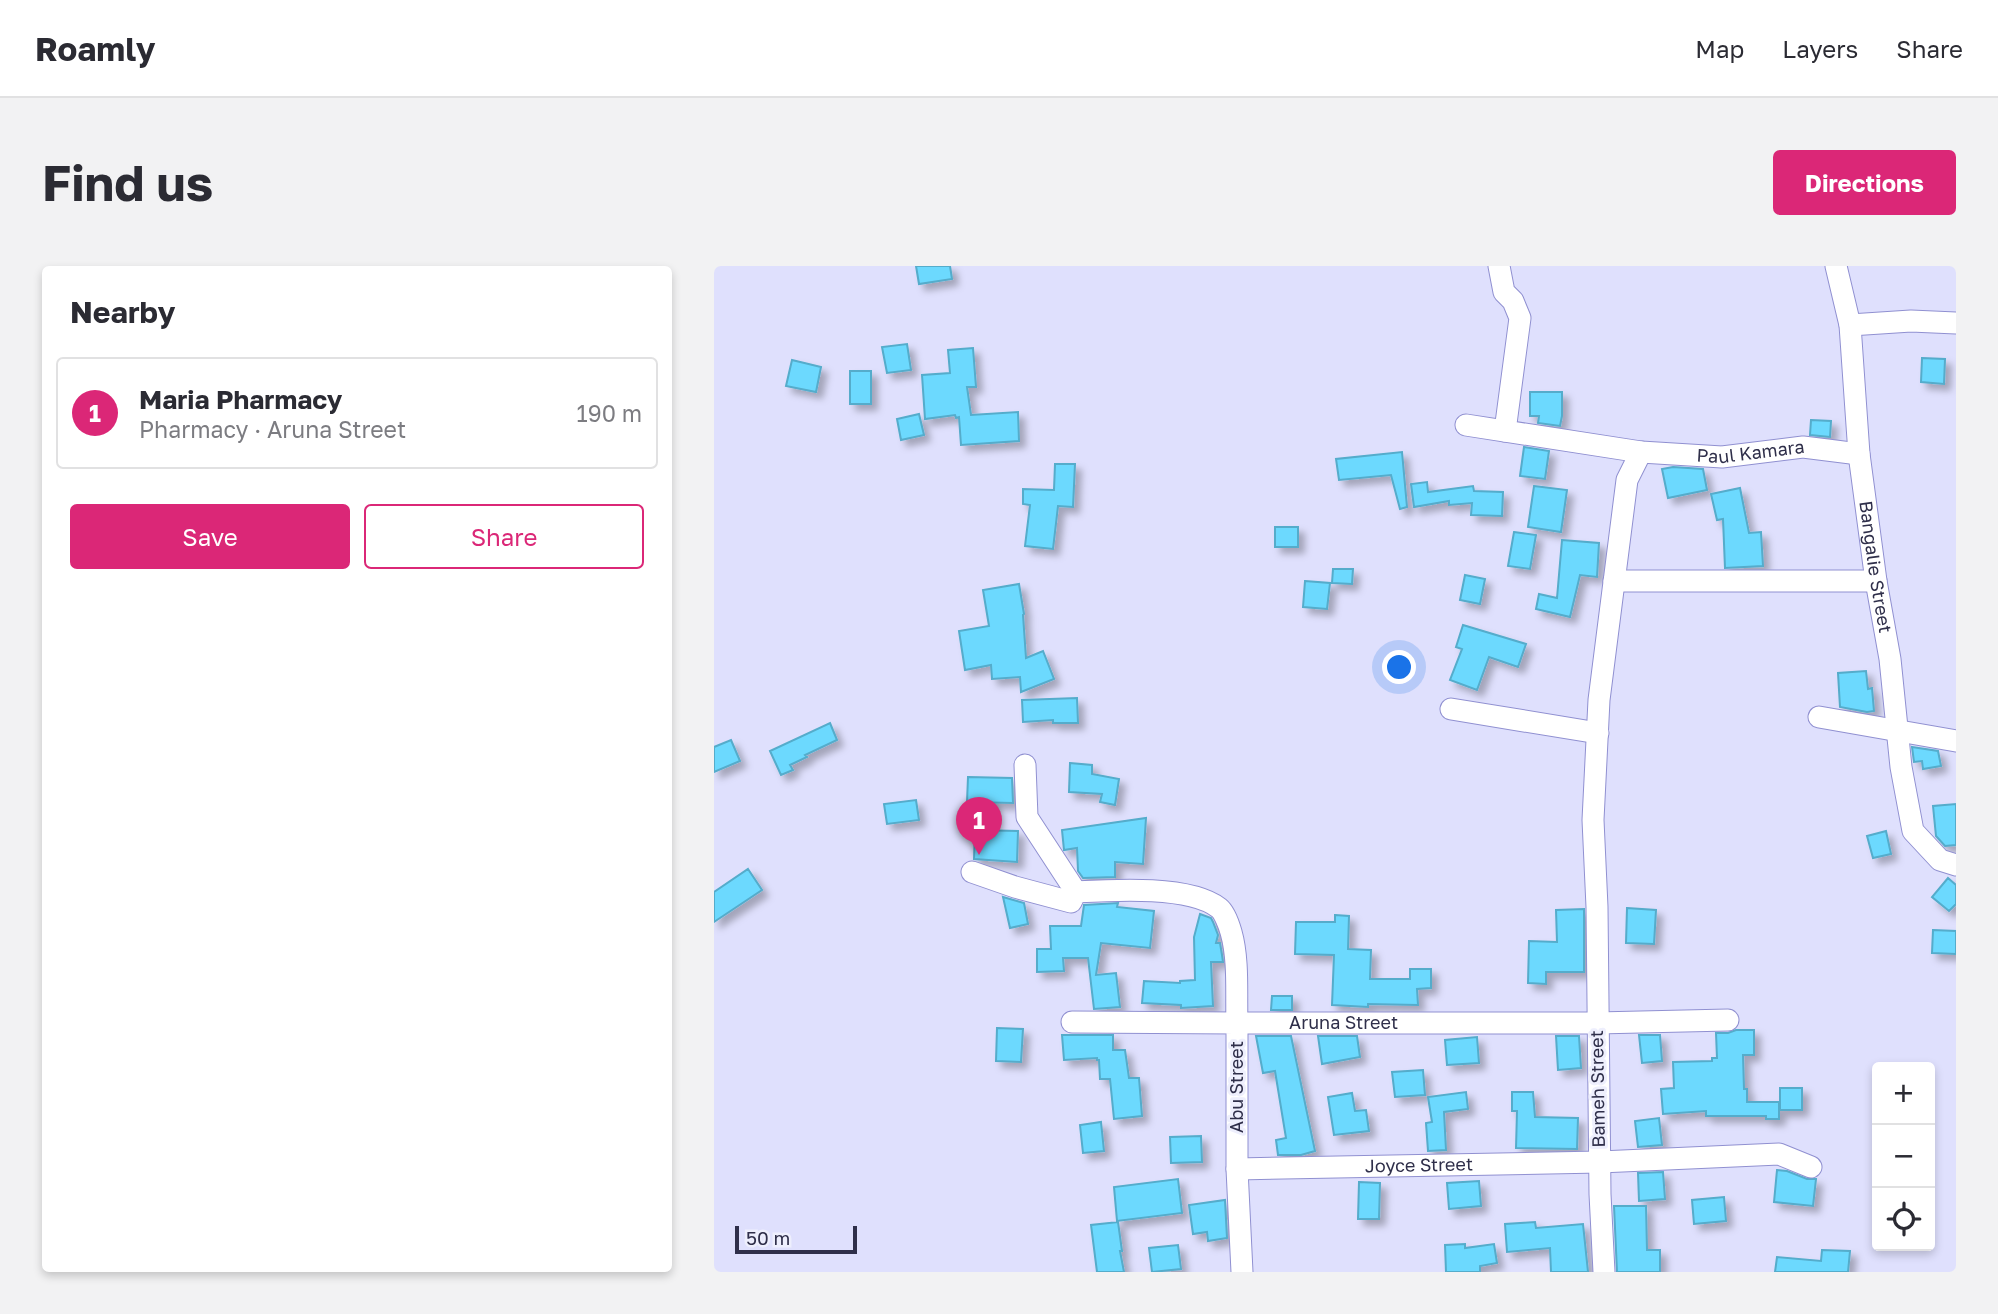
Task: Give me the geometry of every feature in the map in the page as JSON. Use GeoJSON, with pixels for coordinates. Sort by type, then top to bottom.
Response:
{"type":"FeatureCollection","features":[{"type":"Feature","properties":{"kind":"street"},"geometry":{"type":"LineString","coordinates":[[1499,266],[1504,292],[1513,301],[1520,318],[1505,431]]}},
{"type":"Feature","properties":{"kind":"street","name":"Bangalie Street"},"geometry":{"type":"LineString","coordinates":[[1836,266],[1850,325],[1859,454],[1890,659],[1901,766],[1913,831],[1948,862]]}},
{"type":"Feature","properties":{"kind":"street"},"geometry":{"type":"LineString","coordinates":[[1850,325],[1911,321],[1956,323]]}},
{"type":"Feature","properties":{"kind":"street","name":"Paul Kamara"},"geometry":{"type":"LineString","coordinates":[[1466,425],[1641,452],[1722,457],[1803,447],[1859,454]]}},
{"type":"Feature","properties":{"kind":"street","name":"Bameh Street"},"geometry":{"type":"LineString","coordinates":[[1604,1272],[1593,820],[1599,700],[1627,480],[1641,452]]}},
{"type":"Feature","properties":{"kind":"street"},"geometry":{"type":"LineString","coordinates":[[1614,580],[1876,580]]}},
{"type":"Feature","properties":{"kind":"street"},"geometry":{"type":"LineString","coordinates":[[1451,709],[1598,733]]}},
{"type":"Feature","properties":{"kind":"street"},"geometry":{"type":"LineString","coordinates":[[1819,717],[1956,741]]}},
{"type":"Feature","properties":{"kind":"street"},"geometry":{"type":"LineString","coordinates":[[1025,765],[1027,817],[1074,897]]}},
{"type":"Feature","properties":{"kind":"street"},"geometry":{"type":"LineString","coordinates":[[972,872],[1015,887],[1074,897],[1137,889],[1198,898],[1220,909],[1231,931],[1235,954],[1237,1023]]}},
{"type":"Feature","properties":{"kind":"street","name":"Aruna Street"},"geometry":{"type":"LineString","coordinates":[[1237,1023],[1597,1023],[1728,1020]]}},
{"type":"Feature","properties":{"kind":"street","name":"Abu Street"},"geometry":{"type":"LineString","coordinates":[[1072,1022],[1237,1023],[1237,1169],[1242,1272]]}},
{"type":"Feature","properties":{"kind":"street","name":"Joyce Street"},"geometry":{"type":"LineString","coordinates":[[1237,1169],[1600,1162],[1779,1154],[1811,1167]]}},
{"type":"Feature","properties":{"kind":"building"},"geometry":{"type":"Polygon","coordinates":[[[916,266],[950,266],[952,279],[919,284],[916,266]]]}},
{"type":"Feature","properties":{"kind":"building"},"geometry":{"type":"Polygon","coordinates":[[[907,344],[911,370],[887,373],[882,347],[907,344]]]}},
{"type":"Feature","properties":{"kind":"building"},"geometry":{"type":"Polygon","coordinates":[[[973,348],[976,387],[967,387],[971,415],[1018,412],[1019,441],[961,445],[959,417],[956,418],[955,415],[925,419],[922,375],[950,373],[948,350],[973,348]]]}},
{"type":"Feature","properties":{"kind":"building"},"geometry":{"type":"Polygon","coordinates":[[[1922,358],[1945,359],[1944,384],[1921,382],[1922,358]]]}},
{"type":"Feature","properties":{"kind":"building"},"geometry":{"type":"Polygon","coordinates":[[[792,360],[821,367],[816,392],[786,386],[792,360]]]}},
{"type":"Feature","properties":{"kind":"building"},"geometry":{"type":"Polygon","coordinates":[[[850,371],[871,371],[871,404],[850,404],[850,371]]]}},
{"type":"Feature","properties":{"kind":"building"},"geometry":{"type":"Polygon","coordinates":[[[1530,392],[1562,392],[1560,426],[1538,423],[1539,416],[1530,416],[1530,392]]]}},
{"type":"Feature","properties":{"kind":"building"},"geometry":{"type":"Polygon","coordinates":[[[919,414],[924,435],[901,440],[897,419],[919,414]]]}},
{"type":"Feature","properties":{"kind":"building"},"geometry":{"type":"Polygon","coordinates":[[[1811,420],[1831,421],[1830,437],[1810,435],[1811,420]]]}},
{"type":"Feature","properties":{"kind":"building"},"geometry":{"type":"Polygon","coordinates":[[[1524,447],[1549,451],[1545,479],[1520,476],[1524,447]]]}},
{"type":"Feature","properties":{"kind":"building"},"geometry":{"type":"Polygon","coordinates":[[[1402,452],[1407,507],[1400,509],[1391,475],[1339,480],[1336,459],[1402,452]]]}},
{"type":"Feature","properties":{"kind":"building"},"geometry":{"type":"Polygon","coordinates":[[[1055,464],[1075,464],[1073,507],[1058,506],[1053,549],[1025,546],[1030,505],[1023,504],[1023,489],[1054,490],[1055,464]]]}},
{"type":"Feature","properties":{"kind":"building"},"geometry":{"type":"Polygon","coordinates":[[[1662,469],[1703,469],[1707,490],[1668,498],[1662,469]]]}},
{"type":"Feature","properties":{"kind":"building"},"geometry":{"type":"Polygon","coordinates":[[[1427,482],[1428,492],[1473,486],[1474,491],[1503,492],[1502,516],[1471,515],[1472,503],[1449,505],[1449,501],[1414,507],[1411,484],[1427,482]]]}},
{"type":"Feature","properties":{"kind":"building"},"geometry":{"type":"Polygon","coordinates":[[[1534,486],[1567,490],[1561,532],[1528,527],[1534,486]]]}},
{"type":"Feature","properties":{"kind":"building"},"geometry":{"type":"Polygon","coordinates":[[[1740,488],[1749,533],[1761,532],[1763,566],[1725,568],[1723,519],[1717,520],[1711,494],[1740,488]]]}},
{"type":"Feature","properties":{"kind":"building"},"geometry":{"type":"Polygon","coordinates":[[[1275,527],[1298,527],[1298,547],[1275,547],[1275,527]]]}},
{"type":"Feature","properties":{"kind":"building"},"geometry":{"type":"Polygon","coordinates":[[[1514,532],[1536,535],[1530,569],[1508,566],[1514,532]]]}},
{"type":"Feature","properties":{"kind":"building"},"geometry":{"type":"Polygon","coordinates":[[[1562,540],[1599,543],[1597,577],[1580,575],[1570,617],[1536,609],[1539,594],[1557,598],[1562,540]]]}},
{"type":"Feature","properties":{"kind":"building"},"geometry":{"type":"Polygon","coordinates":[[[1333,569],[1353,569],[1352,584],[1332,583],[1333,569]]]}},
{"type":"Feature","properties":{"kind":"building"},"geometry":{"type":"Polygon","coordinates":[[[1465,575],[1485,579],[1480,604],[1460,600],[1465,575]]]}},
{"type":"Feature","properties":{"kind":"building"},"geometry":{"type":"Polygon","coordinates":[[[1305,581],[1330,583],[1327,609],[1303,607],[1305,581]]]}},
{"type":"Feature","properties":{"kind":"building"},"geometry":{"type":"Polygon","coordinates":[[[1019,584],[1024,614],[1026,658],[1043,651],[1054,679],[1021,692],[1020,677],[992,679],[991,665],[965,670],[959,631],[989,626],[983,590],[1019,584]]]}},
{"type":"Feature","properties":{"kind":"building"},"geometry":{"type":"Polygon","coordinates":[[[1463,625],[1526,644],[1518,667],[1489,657],[1477,690],[1450,680],[1462,649],[1456,647],[1463,625]]]}},
{"type":"Feature","properties":{"kind":"building"},"geometry":{"type":"Polygon","coordinates":[[[1866,671],[1868,689],[1872,688],[1874,711],[1840,707],[1838,673],[1866,671]]]}},
{"type":"Feature","properties":{"kind":"building"},"geometry":{"type":"Polygon","coordinates":[[[1077,698],[1078,723],[1053,723],[1053,720],[1023,722],[1022,700],[1077,698]]]}},
{"type":"Feature","properties":{"kind":"building"},"geometry":{"type":"Polygon","coordinates":[[[830,723],[837,740],[805,755],[807,757],[790,765],[793,770],[781,775],[770,751],[830,723]]]}},
{"type":"Feature","properties":{"kind":"building"},"geometry":{"type":"Polygon","coordinates":[[[731,740],[740,761],[714,772],[714,747],[731,740]]]}},
{"type":"Feature","properties":{"kind":"building"},"geometry":{"type":"Polygon","coordinates":[[[1912,747],[1938,751],[1941,766],[1923,769],[1922,761],[1914,762],[1912,747]]]}},
{"type":"Feature","properties":{"kind":"building"},"geometry":{"type":"Polygon","coordinates":[[[1070,763],[1092,765],[1092,774],[1119,779],[1115,805],[1100,802],[1102,794],[1069,792],[1070,763]]]}},
{"type":"Feature","properties":{"kind":"building"},"geometry":{"type":"Polygon","coordinates":[[[968,777],[1012,778],[1013,803],[967,802],[968,777]]]}},
{"type":"Feature","properties":{"kind":"building"},"geometry":{"type":"Polygon","coordinates":[[[916,800],[919,820],[887,824],[884,804],[916,800]]]}},
{"type":"Feature","properties":{"kind":"building"},"geometry":{"type":"Polygon","coordinates":[[[1956,804],[1956,845],[1945,846],[1936,836],[1933,806],[1956,804]]]}},
{"type":"Feature","properties":{"kind":"building"},"geometry":{"type":"Polygon","coordinates":[[[1146,818],[1143,864],[1115,862],[1115,877],[1083,878],[1078,871],[1077,848],[1064,850],[1062,830],[1146,818]]]}},
{"type":"Feature","properties":{"kind":"building"},"geometry":{"type":"Polygon","coordinates":[[[975,830],[1018,831],[1017,862],[974,859],[975,830]]]}},
{"type":"Feature","properties":{"kind":"building"},"geometry":{"type":"Polygon","coordinates":[[[1886,831],[1891,854],[1873,858],[1867,836],[1886,831]]]}},
{"type":"Feature","properties":{"kind":"building"},"geometry":{"type":"Polygon","coordinates":[[[748,869],[762,890],[714,922],[714,892],[748,869]]]}},
{"type":"Feature","properties":{"kind":"building"},"geometry":{"type":"Polygon","coordinates":[[[1948,878],[1956,885],[1956,904],[1949,911],[1932,897],[1948,878]]]}},
{"type":"Feature","properties":{"kind":"building"},"geometry":{"type":"Polygon","coordinates":[[[1003,897],[1024,903],[1028,924],[1010,928],[1003,897]]]}},
{"type":"Feature","properties":{"kind":"building"},"geometry":{"type":"Polygon","coordinates":[[[1118,903],[1117,907],[1154,911],[1150,948],[1101,943],[1096,975],[1116,973],[1120,1007],[1094,1009],[1088,958],[1063,958],[1064,971],[1037,972],[1037,949],[1051,949],[1050,926],[1081,926],[1084,905],[1118,903]]]}},
{"type":"Feature","properties":{"kind":"building"},"geometry":{"type":"Polygon","coordinates":[[[1627,908],[1656,910],[1654,944],[1626,943],[1627,908]]]}},
{"type":"Feature","properties":{"kind":"building"},"geometry":{"type":"Polygon","coordinates":[[[1584,909],[1584,972],[1546,972],[1546,984],[1528,983],[1529,941],[1557,942],[1556,910],[1584,909]]]}},
{"type":"Feature","properties":{"kind":"building"},"geometry":{"type":"Polygon","coordinates":[[[1200,914],[1211,918],[1213,922],[1218,935],[1216,943],[1220,943],[1223,962],[1211,962],[1213,1006],[1181,1008],[1181,1005],[1142,1003],[1144,981],[1180,983],[1195,980],[1194,937],[1200,914]]]}},
{"type":"Feature","properties":{"kind":"building"},"geometry":{"type":"Polygon","coordinates":[[[1335,915],[1349,916],[1348,949],[1371,950],[1370,979],[1410,979],[1410,969],[1431,969],[1431,988],[1417,989],[1418,1005],[1332,1005],[1334,955],[1295,954],[1296,922],[1335,922],[1335,915]]]}},
{"type":"Feature","properties":{"kind":"building"},"geometry":{"type":"Polygon","coordinates":[[[1933,930],[1956,931],[1956,954],[1932,953],[1933,930]]]}},
{"type":"Feature","properties":{"kind":"building"},"geometry":{"type":"Polygon","coordinates":[[[1272,996],[1292,996],[1292,1010],[1271,1010],[1272,996]]]}},
{"type":"Feature","properties":{"kind":"building"},"geometry":{"type":"Polygon","coordinates":[[[997,1028],[1023,1029],[1021,1062],[996,1061],[997,1028]]]}},
{"type":"Feature","properties":{"kind":"building"},"geometry":{"type":"Polygon","coordinates":[[[1754,1030],[1754,1055],[1743,1055],[1747,1102],[1779,1102],[1779,1119],[1766,1119],[1766,1116],[1706,1116],[1706,1111],[1663,1114],[1661,1089],[1674,1088],[1673,1062],[1712,1061],[1712,1058],[1717,1058],[1716,1033],[1754,1030]]]}},
{"type":"Feature","properties":{"kind":"building"},"geometry":{"type":"Polygon","coordinates":[[[1062,1035],[1113,1035],[1113,1050],[1125,1050],[1129,1078],[1139,1078],[1142,1116],[1114,1119],[1110,1079],[1100,1079],[1099,1060],[1064,1060],[1062,1035]]]}},
{"type":"Feature","properties":{"kind":"building"},"geometry":{"type":"Polygon","coordinates":[[[1639,1035],[1660,1035],[1662,1061],[1642,1063],[1639,1035]]]}},
{"type":"Feature","properties":{"kind":"building"},"geometry":{"type":"Polygon","coordinates":[[[1256,1036],[1291,1036],[1315,1151],[1301,1155],[1278,1155],[1276,1140],[1286,1138],[1275,1071],[1263,1073],[1256,1036]]]}},
{"type":"Feature","properties":{"kind":"building"},"geometry":{"type":"Polygon","coordinates":[[[1318,1036],[1357,1036],[1360,1057],[1322,1064],[1318,1036]]]}},
{"type":"Feature","properties":{"kind":"building"},"geometry":{"type":"Polygon","coordinates":[[[1556,1036],[1579,1036],[1581,1068],[1558,1070],[1556,1036]]]}},
{"type":"Feature","properties":{"kind":"building"},"geometry":{"type":"Polygon","coordinates":[[[1477,1037],[1479,1063],[1447,1065],[1445,1040],[1477,1037]]]}},
{"type":"Feature","properties":{"kind":"building"},"geometry":{"type":"Polygon","coordinates":[[[1423,1070],[1425,1095],[1395,1097],[1392,1072],[1423,1070]]]}},
{"type":"Feature","properties":{"kind":"building"},"geometry":{"type":"Polygon","coordinates":[[[1780,1088],[1802,1088],[1802,1110],[1780,1110],[1780,1088]]]}},
{"type":"Feature","properties":{"kind":"building"},"geometry":{"type":"Polygon","coordinates":[[[1466,1092],[1468,1109],[1444,1112],[1446,1150],[1428,1151],[1426,1123],[1432,1122],[1428,1097],[1466,1092]]]}},
{"type":"Feature","properties":{"kind":"building"},"geometry":{"type":"Polygon","coordinates":[[[1512,1092],[1533,1092],[1535,1117],[1578,1118],[1577,1149],[1516,1148],[1517,1111],[1512,1111],[1512,1092]]]}},
{"type":"Feature","properties":{"kind":"building"},"geometry":{"type":"Polygon","coordinates":[[[1352,1093],[1355,1111],[1366,1110],[1369,1131],[1334,1135],[1328,1097],[1352,1093]]]}},
{"type":"Feature","properties":{"kind":"building"},"geometry":{"type":"Polygon","coordinates":[[[1659,1118],[1662,1145],[1638,1147],[1635,1121],[1659,1118]]]}},
{"type":"Feature","properties":{"kind":"building"},"geometry":{"type":"Polygon","coordinates":[[[1101,1122],[1104,1151],[1083,1153],[1080,1125],[1101,1122]]]}},
{"type":"Feature","properties":{"kind":"building"},"geometry":{"type":"Polygon","coordinates":[[[1201,1136],[1202,1162],[1171,1163],[1170,1137],[1201,1136]]]}},
{"type":"Feature","properties":{"kind":"building"},"geometry":{"type":"Polygon","coordinates":[[[1777,1170],[1816,1179],[1813,1206],[1774,1202],[1777,1170]]]}},
{"type":"Feature","properties":{"kind":"building"},"geometry":{"type":"Polygon","coordinates":[[[1663,1172],[1665,1199],[1639,1201],[1638,1173],[1663,1172]]]}},
{"type":"Feature","properties":{"kind":"building"},"geometry":{"type":"Polygon","coordinates":[[[1178,1179],[1182,1213],[1117,1221],[1114,1187],[1178,1179]]]}},
{"type":"Feature","properties":{"kind":"building"},"geometry":{"type":"Polygon","coordinates":[[[1479,1181],[1481,1206],[1449,1209],[1447,1183],[1479,1181]]]}},
{"type":"Feature","properties":{"kind":"building"},"geometry":{"type":"Polygon","coordinates":[[[1359,1182],[1380,1183],[1379,1219],[1358,1219],[1359,1182]]]}},
{"type":"Feature","properties":{"kind":"building"},"geometry":{"type":"Polygon","coordinates":[[[1724,1197],[1726,1221],[1694,1224],[1692,1200],[1724,1197]]]}},
{"type":"Feature","properties":{"kind":"building"},"geometry":{"type":"Polygon","coordinates":[[[1225,1200],[1227,1238],[1208,1241],[1207,1232],[1193,1234],[1189,1205],[1225,1200]]]}},
{"type":"Feature","properties":{"kind":"building"},"geometry":{"type":"Polygon","coordinates":[[[1614,1206],[1646,1206],[1647,1250],[1660,1250],[1660,1272],[1617,1272],[1614,1206]]]}},
{"type":"Feature","properties":{"kind":"building"},"geometry":{"type":"Polygon","coordinates":[[[1118,1222],[1124,1272],[1097,1272],[1091,1225],[1118,1222]]]}},
{"type":"Feature","properties":{"kind":"building"},"geometry":{"type":"Polygon","coordinates":[[[1535,1222],[1536,1228],[1583,1224],[1588,1272],[1551,1272],[1550,1248],[1507,1252],[1505,1224],[1535,1222]]]}},
{"type":"Feature","properties":{"kind":"building"},"geometry":{"type":"Polygon","coordinates":[[[1465,1244],[1465,1248],[1494,1244],[1497,1263],[1480,1266],[1480,1272],[1446,1272],[1445,1245],[1465,1244]]]}},
{"type":"Feature","properties":{"kind":"building"},"geometry":{"type":"Polygon","coordinates":[[[1178,1245],[1181,1269],[1152,1272],[1149,1248],[1178,1245]]]}},
{"type":"Feature","properties":{"kind":"building"},"geometry":{"type":"Polygon","coordinates":[[[1822,1250],[1850,1251],[1848,1272],[1775,1272],[1777,1257],[1821,1261],[1822,1250]]]}},
{"type":"Feature","properties":{"kind":"place","name":"Maria Pharmacy"},"geometry":{"type":"Point","coordinates":[979,855]}}]}
